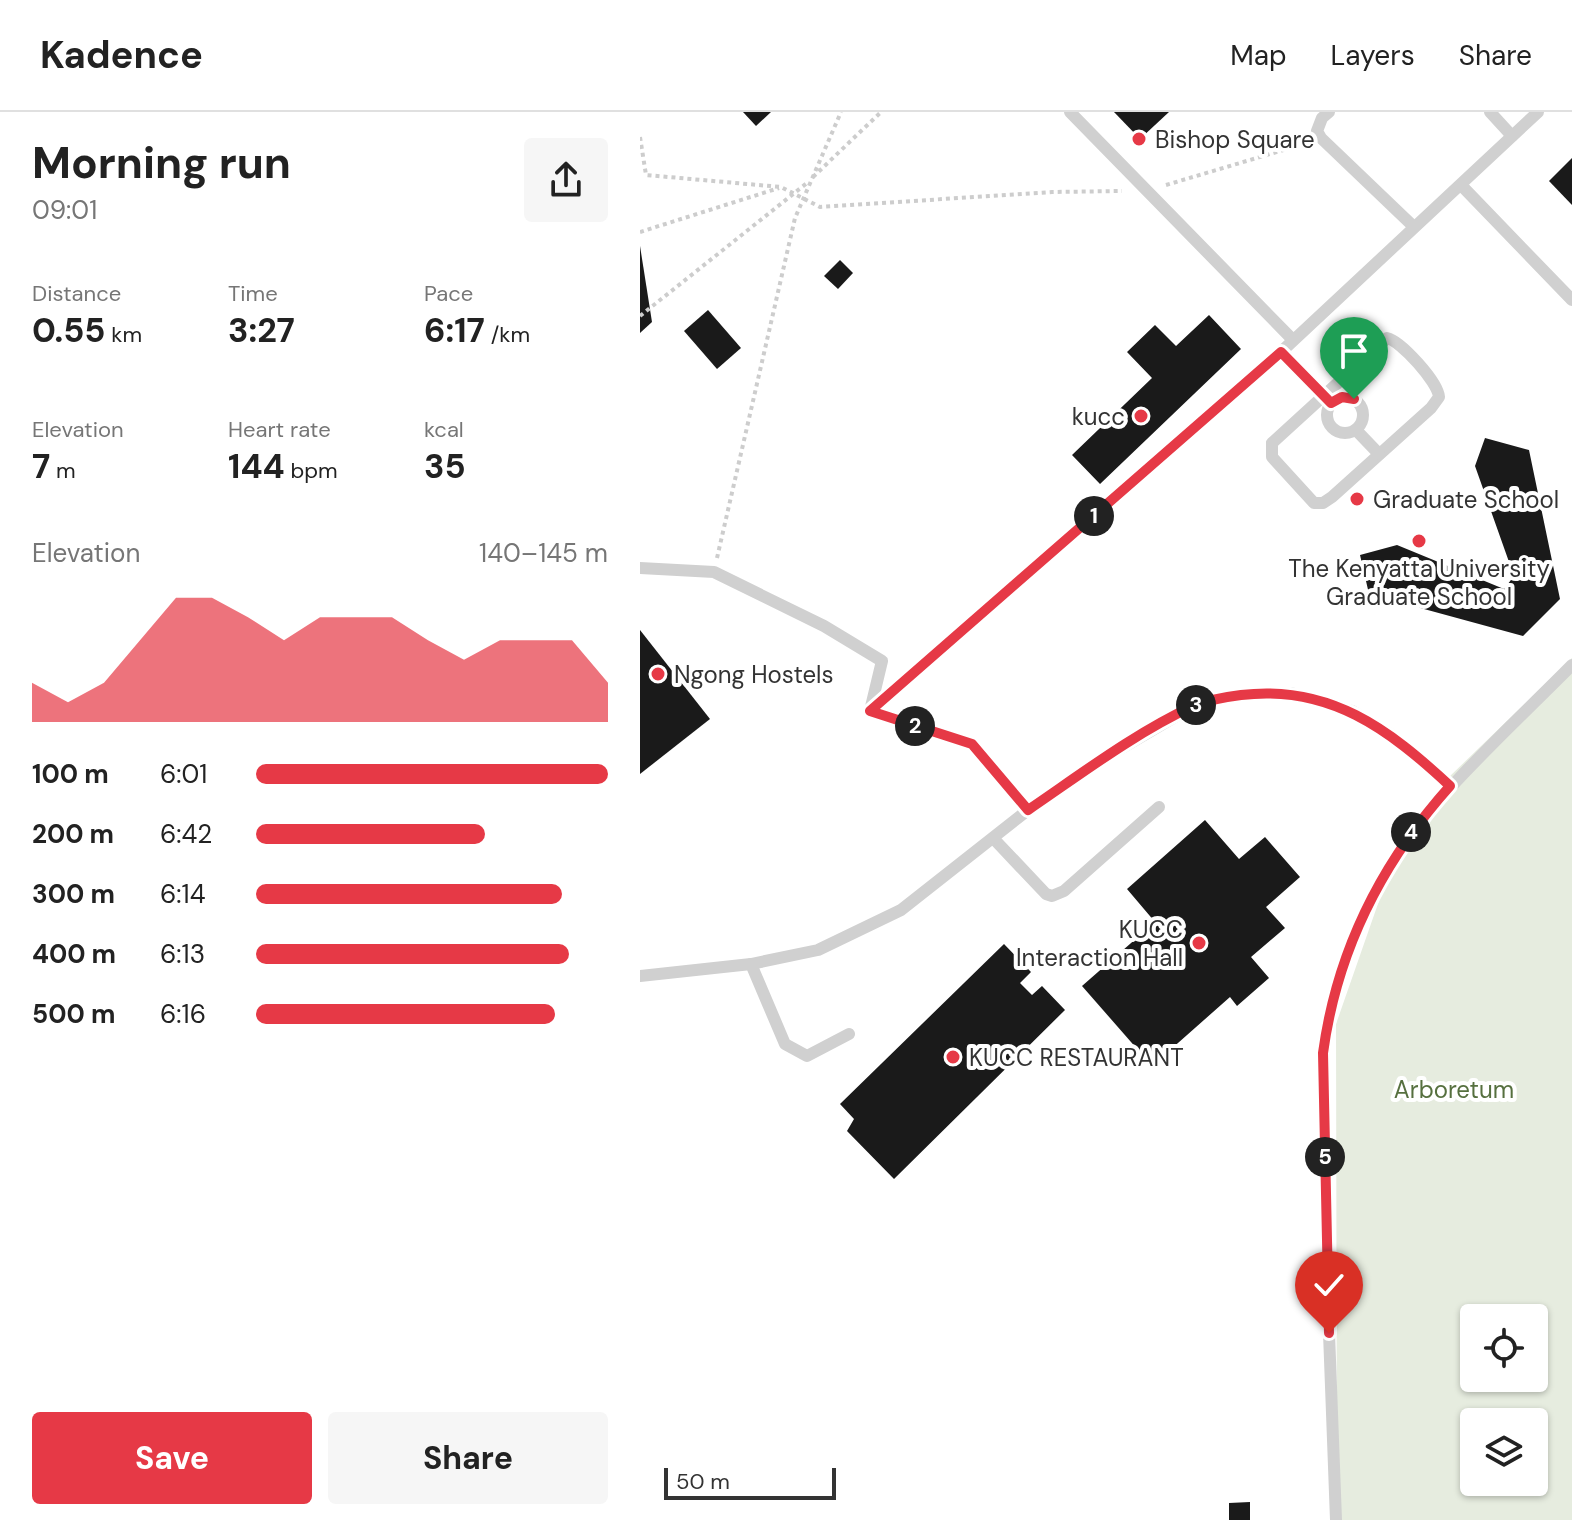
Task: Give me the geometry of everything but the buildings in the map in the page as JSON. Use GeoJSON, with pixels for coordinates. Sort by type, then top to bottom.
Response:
{"type":"FeatureCollection","features":[{"type":"Feature","properties":{"kind":"lane"},"geometry":{"type":"LineString","coordinates":[[1070,112],[1293,340]]}},
{"type":"Feature","properties":{"kind":"lane"},"geometry":{"type":"LineString","coordinates":[[1329,112],[1322,118],[1317,131],[1321,138],[1413,226]]}},
{"type":"Feature","properties":{"kind":"lane"},"geometry":{"type":"LineString","coordinates":[[1490,112],[1512,136]]}},
{"type":"Feature","properties":{"kind":"lane"},"geometry":{"type":"LineString","coordinates":[[870,711],[1281,352],[1538,112]]}},
{"type":"Feature","properties":{"kind":"lane"},"geometry":{"type":"LineString","coordinates":[[1461,185],[1572,300]]}},
{"type":"Feature","properties":{"kind":"lane"},"geometry":{"type":"LineString","coordinates":[[1387,338],[1398,342],[1434,384],[1439,397],[1332,497],[1323,503],[1314,503],[1307,499],[1272,457],[1271,447],[1328,399],[1387,338]]}},
{"type":"Feature","properties":{"kind":"lane"},"geometry":{"type":"LineString","coordinates":[[1281,352],[1328,399],[1329,423],[1336,431],[1346,433],[1356,430],[1363,420],[1362,407],[1354,399],[1328,399]]}},
{"type":"Feature","properties":{"kind":"lane"},"geometry":{"type":"LineString","coordinates":[[1356,430],[1379,454]]}},
{"type":"Feature","properties":{"kind":"lane"},"geometry":{"type":"LineString","coordinates":[[640,568],[714,572],[824,626],[882,661],[870,711]]}},
{"type":"Feature","properties":{"kind":"lane"},"geometry":{"type":"LineString","coordinates":[[1336,1520],[1323,1053],[1329,1011],[1344,958],[1368,899],[1388,864],[1450,786],[1572,665]]}},
{"type":"Feature","properties":{"kind":"lane"},"geometry":{"type":"LineString","coordinates":[[640,976],[751,964],[818,950],[901,910],[1028,810],[1115,752],[1195,705],[1259,693],[1291,693],[1352,711],[1399,742],[1450,786]]}},
{"type":"Feature","properties":{"kind":"lane"},"geometry":{"type":"LineString","coordinates":[[870,711],[972,744],[1028,810]]}},
{"type":"Feature","properties":{"kind":"lane"},"geometry":{"type":"LineString","coordinates":[[993,838],[1046,894],[1052,896],[1064,891],[1159,807]]}},
{"type":"Feature","properties":{"kind":"lane"},"geometry":{"type":"LineString","coordinates":[[751,964],[785,1044],[807,1056],[849,1034]]}},
{"type":"Feature","properties":{"kind":"path"},"geometry":{"type":"LineString","coordinates":[[714,572],[795,218],[841,112]]}},
{"type":"Feature","properties":{"kind":"path"},"geometry":{"type":"LineString","coordinates":[[640,316],[795,194],[881,112]]}},
{"type":"Feature","properties":{"kind":"path"},"geometry":{"type":"LineString","coordinates":[[640,137],[643,175],[781,187],[820,207],[1052,192],[1146,191],[1321,138]]}},
{"type":"Feature","properties":{"kind":"path"},"geometry":{"type":"LineString","coordinates":[[640,232],[781,187]]}},
{"type":"Feature","properties":{"kind":"green space","name":"Arboretum"},"geometry":{"type":"Polygon","coordinates":[[[1572,658],[1572,1520],[1337,1520],[1336,1024],[1388,875],[1449,777],[1572,658]]]}},
{"type":"Feature","properties":{"kind":"place","name":"Bishop Square"},"geometry":{"type":"Point","coordinates":[1139,139]}},
{"type":"Feature","properties":{"kind":"place","name":"kucc"},"geometry":{"type":"Point","coordinates":[1141,416]}},
{"type":"Feature","properties":{"kind":"place","name":"Graduate School"},"geometry":{"type":"Point","coordinates":[1357,499]}},
{"type":"Feature","properties":{"kind":"place","name":"The Kenyatta University Graduate School"},"geometry":{"type":"Point","coordinates":[1419,541]}},
{"type":"Feature","properties":{"kind":"place","name":"Ngong Hostels"},"geometry":{"type":"Point","coordinates":[658,674]}},
{"type":"Feature","properties":{"kind":"place","name":"KUCC Interaction Hall"},"geometry":{"type":"Point","coordinates":[1199,943]}},
{"type":"Feature","properties":{"kind":"place","name":"KUCC RESTAURANT"},"geometry":{"type":"Point","coordinates":[953,1057]}},
{"type":"Feature","properties":{"kind":"route"},"geometry":{"type":"LineString","coordinates":[[1329,1333],[1323,1053],[1329,1011],[1344,958],[1368,899],[1388,864],[1450,786],[1390,734],[1352,711],[1291,693],[1259,693],[1195,705],[1153,728],[1028,810],[972,744],[870,711],[1281,352],[1331,403],[1342,397],[1354,399]]}}]}
